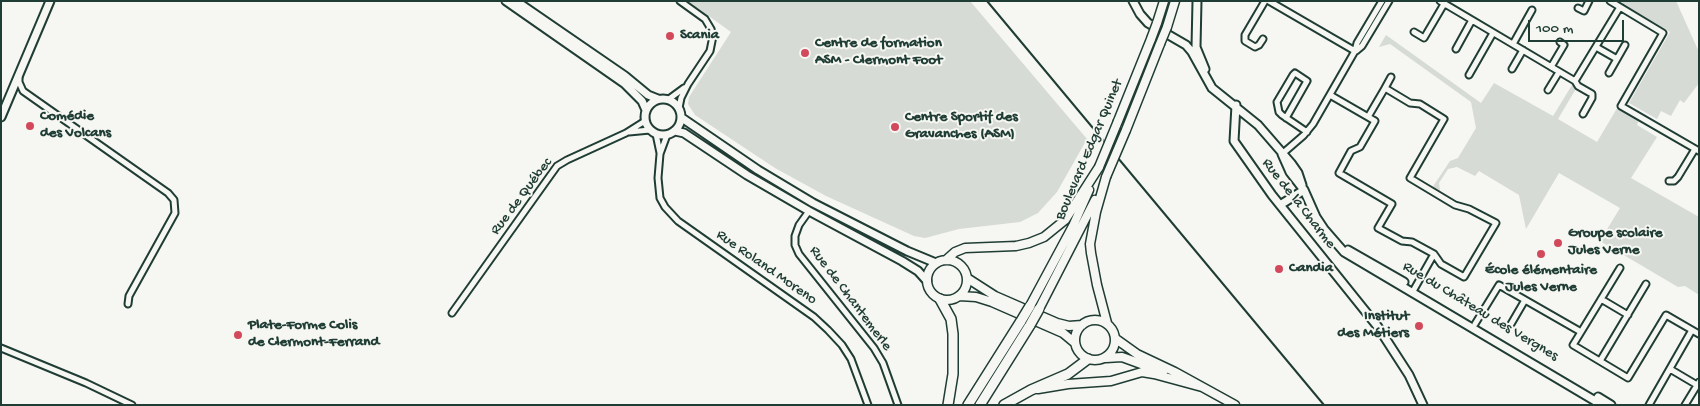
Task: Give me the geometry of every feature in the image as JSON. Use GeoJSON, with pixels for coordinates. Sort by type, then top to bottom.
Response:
{"type":"FeatureCollection","features":[{"type":"Feature","properties":{"kind":"highway"},"geometry":{"type":"LineString","coordinates":[[940,299],[950,319],[953,334],[953,374],[948,405]]}},
{"type":"Feature","properties":{"kind":"highway"},"geometry":{"type":"LineString","coordinates":[[968,405],[1021,321],[1035,308]]}},
{"type":"Feature","properties":{"kind":"highway"},"geometry":{"type":"LineString","coordinates":[[980,405],[1030,325],[1035,308]]}},
{"type":"Feature","properties":{"kind":"highway"},"geometry":{"type":"LineString","coordinates":[[1004,405],[1031,390],[1068,374],[1088,359]]}},
{"type":"Feature","properties":{"kind":"main road"},"geometry":{"type":"LineString","coordinates":[[1,117],[50,1]]}},
{"type":"Feature","properties":{"kind":"main road"},"geometry":{"type":"LineString","coordinates":[[506,1],[625,84],[642,101],[646,110],[645,121],[653,132],[667,135],[678,128],[682,118],[679,108],[669,100],[658,99],[648,95],[625,76],[516,1]]}},
{"type":"Feature","properties":{"kind":"main road"},"geometry":{"type":"LineString","coordinates":[[1134,1],[1140,14],[1148,23],[1186,45],[1192,52],[1212,88],[1236,105]]}},
{"type":"Feature","properties":{"kind":"main road","name":"Boulevard Edgar Quinet"},"geometry":{"type":"LineString","coordinates":[[1035,308],[1099,167],[1151,39],[1164,1]]}},
{"type":"Feature","properties":{"kind":"main road","name":"Boulevard Edgar Quinet"},"geometry":{"type":"LineString","coordinates":[[1106,177],[1167,27],[1174,1]]}},
{"type":"Feature","properties":{"kind":"main road"},"geometry":{"type":"LineString","coordinates":[[1197,1],[1196,47],[1206,71],[1221,94]]}},
{"type":"Feature","properties":{"kind":"main road"},"geometry":{"type":"LineString","coordinates":[[646,110],[658,99]]}},
{"type":"Feature","properties":{"kind":"main road","name":"Rue de la Charme"},"geometry":{"type":"LineString","coordinates":[[1236,105],[1234,141],[1280,205],[1378,327],[1409,375],[1423,405]]}},
{"type":"Feature","properties":{"kind":"main road","name":"Rue de la Charme"},"geometry":{"type":"LineString","coordinates":[[1236,105],[1258,124],[1282,154]]}},
{"type":"Feature","properties":{"kind":"main road"},"geometry":{"type":"LineString","coordinates":[[682,118],[758,170],[813,203],[907,251],[936,263]]}},
{"type":"Feature","properties":{"kind":"main road"},"geometry":{"type":"LineString","coordinates":[[675,131],[684,133],[808,211],[902,261],[927,281]]}},
{"type":"Feature","properties":{"kind":"main road","name":"Rue du Château des Vergnes"},"geometry":{"type":"LineString","coordinates":[[1282,154],[1290,172],[1304,190],[1316,217],[1335,243],[1602,405]]}},
{"type":"Feature","properties":{"kind":"main road"},"geometry":{"type":"LineString","coordinates":[[1099,167],[1065,220],[1044,237],[1016,246],[965,248],[955,252],[946,260],[936,263],[928,274],[927,281],[930,292],[940,299],[946,300],[959,296],[976,297],[992,302],[1063,333],[1075,343],[1080,353],[1088,359],[1100,360],[1122,357],[1202,387]]}},
{"type":"Feature","properties":{"kind":"main road"},"geometry":{"type":"LineString","coordinates":[[1035,308],[1106,177]]}},
{"type":"Feature","properties":{"kind":"main road"},"geometry":{"type":"LineString","coordinates":[[1106,177],[1096,212],[1090,244],[1097,285],[1107,324],[1116,339],[1114,350],[1106,358]]}},
{"type":"Feature","properties":{"kind":"main road"},"geometry":{"type":"LineString","coordinates":[[1280,205],[1304,190]]}},
{"type":"Feature","properties":{"kind":"main road"},"geometry":{"type":"LineString","coordinates":[[946,260],[958,263],[966,272],[967,278],[964,291],[959,296]]}},
{"type":"Feature","properties":{"kind":"main road"},"geometry":{"type":"LineString","coordinates":[[967,278],[995,296],[1057,323],[1068,326],[1082,325],[1094,320],[1107,324]]}},
{"type":"Feature","properties":{"kind":"main road","name":"Rue du Château des Vergnes"},"geometry":{"type":"LineString","coordinates":[[1413,291],[1475,324],[1611,405]]}},
{"type":"Feature","properties":{"kind":"main road"},"geometry":{"type":"LineString","coordinates":[[1075,343],[1076,336],[1082,325]]}},
{"type":"Feature","properties":{"kind":"main road"},"geometry":{"type":"LineString","coordinates":[[1116,339],[1138,354],[1235,405]]}},
{"type":"Feature","properties":{"kind":"main road"},"geometry":{"type":"LineString","coordinates":[[1031,390],[1068,384],[1111,381],[1142,372],[1202,387]]}},
{"type":"Feature","properties":{"kind":"street"},"geometry":{"type":"LineString","coordinates":[[679,108],[681,98],[688,84],[710,52],[713,36],[711,29],[704,19],[680,1]]}},
{"type":"Feature","properties":{"kind":"street"},"geometry":{"type":"LineString","coordinates":[[1263,38],[1259,45],[1254,46],[1245,41],[1244,36],[1265,1]]}},
{"type":"Feature","properties":{"kind":"street"},"geometry":{"type":"LineString","coordinates":[[1269,1],[1355,51]]}},
{"type":"Feature","properties":{"kind":"street"},"geometry":{"type":"LineString","coordinates":[[1282,154],[1307,132],[1330,95],[1355,51],[1357,43],[1382,1]]}},
{"type":"Feature","properties":{"kind":"street"},"geometry":{"type":"LineString","coordinates":[[1355,51],[1362,46],[1389,1]]}},
{"type":"Feature","properties":{"kind":"street"},"geometry":{"type":"LineString","coordinates":[[1578,8],[1584,11],[1589,1]]}},
{"type":"Feature","properties":{"kind":"street"},"geometry":{"type":"LineString","coordinates":[[1610,1],[1663,33],[1621,106],[1697,150],[1678,177],[1668,181]]}},
{"type":"Feature","properties":{"kind":"street"},"geometry":{"type":"LineString","coordinates":[[1414,32],[1424,38],[1442,2],[1575,81],[1578,86],[1592,94],[1584,114]]}},
{"type":"Feature","properties":{"kind":"street"},"geometry":{"type":"LineString","coordinates":[[1575,81],[1620,7]]}},
{"type":"Feature","properties":{"kind":"street"},"geometry":{"type":"LineString","coordinates":[[1513,44],[1532,10]]}},
{"type":"Feature","properties":{"kind":"street"},"geometry":{"type":"LineString","coordinates":[[1456,49],[1472,20]]}},
{"type":"Feature","properties":{"kind":"street"},"geometry":{"type":"LineString","coordinates":[[1469,74],[1493,33]]}},
{"type":"Feature","properties":{"kind":"street"},"geometry":{"type":"LineString","coordinates":[[1551,67],[1564,45],[1560,42]]}},
{"type":"Feature","properties":{"kind":"street"},"geometry":{"type":"LineString","coordinates":[[1608,73],[1625,44]]}},
{"type":"Feature","properties":{"kind":"street"},"geometry":{"type":"LineString","coordinates":[[1596,47],[1616,59]]}},
{"type":"Feature","properties":{"kind":"street"},"geometry":{"type":"LineString","coordinates":[[1512,69],[1523,50]]}},
{"type":"Feature","properties":{"kind":"street"},"geometry":{"type":"LineString","coordinates":[[1548,90],[1559,72]]}},
{"type":"Feature","properties":{"kind":"street"},"geometry":{"type":"LineString","coordinates":[[1286,118],[1307,81],[1295,73],[1277,102],[1279,112],[1286,118],[1307,132]]}},
{"type":"Feature","properties":{"kind":"street"},"geometry":{"type":"LineString","coordinates":[[18,76],[23,91],[168,193],[174,200],[175,213],[129,296],[128,304]]}},
{"type":"Feature","properties":{"kind":"street"},"geometry":{"type":"LineString","coordinates":[[1368,117],[1391,77]]}},
{"type":"Feature","properties":{"kind":"street"},"geometry":{"type":"LineString","coordinates":[[669,100],[688,84]]}},
{"type":"Feature","properties":{"kind":"street"},"geometry":{"type":"LineString","coordinates":[[1330,95],[1375,121],[1360,147],[1351,152],[1339,172],[1392,204],[1378,228],[1402,241],[1412,242],[1434,254],[1441,264],[1464,277],[1496,224],[1469,209],[1456,205],[1410,178],[1444,118],[1420,104],[1410,103],[1385,88]]}},
{"type":"Feature","properties":{"kind":"street"},"geometry":{"type":"LineString","coordinates":[[9,98],[17,92],[23,91]]}},
{"type":"Feature","properties":{"kind":"street","name":"Rue de Québec"},"geometry":{"type":"LineString","coordinates":[[452,313],[557,166],[626,133],[645,121]]}},
{"type":"Feature","properties":{"kind":"street"},"geometry":{"type":"LineString","coordinates":[[653,132],[660,154]]}},
{"type":"Feature","properties":{"kind":"street","name":"Rue de Québec"},"geometry":{"type":"LineString","coordinates":[[626,133],[653,132]]}},
{"type":"Feature","properties":{"kind":"street"},"geometry":{"type":"LineString","coordinates":[[660,154],[667,135]]}},
{"type":"Feature","properties":{"kind":"street","name":"Rue Roland Moreno"},"geometry":{"type":"LineString","coordinates":[[660,154],[658,187],[660,198],[670,214],[814,317],[828,330],[847,352],[868,405]]}},
{"type":"Feature","properties":{"kind":"street","name":"Rue de Chantemerle"},"geometry":{"type":"LineString","coordinates":[[808,211],[795,236],[795,245],[800,254],[874,348],[883,364],[898,405]]}},
{"type":"Feature","properties":{"kind":"street"},"geometry":{"type":"LineString","coordinates":[[1413,291],[1434,254]]}},
{"type":"Feature","properties":{"kind":"street"},"geometry":{"type":"LineString","coordinates":[[1620,268],[1573,346],[1628,378],[1666,315],[1699,334]]}},
{"type":"Feature","properties":{"kind":"street"},"geometry":{"type":"LineString","coordinates":[[1600,361],[1646,284]]}},
{"type":"Feature","properties":{"kind":"street"},"geometry":{"type":"LineString","coordinates":[[1475,324],[1498,285],[1581,332]]}},
{"type":"Feature","properties":{"kind":"street"},"geometry":{"type":"LineString","coordinates":[[1601,299],[1628,315]]}},
{"type":"Feature","properties":{"kind":"street"},"geometry":{"type":"LineString","coordinates":[[1511,324],[1525,300]]}},
{"type":"Feature","properties":{"kind":"street"},"geometry":{"type":"LineString","coordinates":[[1649,405],[1692,330]]}},
{"type":"Feature","properties":{"kind":"street"},"geometry":{"type":"LineString","coordinates":[[1,348],[86,383],[132,405]]}},
{"type":"Feature","properties":{"kind":"street"},"geometry":{"type":"LineString","coordinates":[[1670,369],[1698,383],[1685,405]]}},
{"type":"Feature","properties":{"kind":"shaded area","name":"Centre Sportif des Gravanches (ASM)"},"geometry":{"type":"Polygon","coordinates":[[[688,1],[970,1],[1087,139],[1057,192],[1038,213],[1020,222],[959,229],[925,238],[914,236],[826,196],[775,168],[695,115],[688,104],[689,97],[731,32],[688,1]]]}},
{"type":"Feature","properties":{"kind":"shaded area"},"geometry":{"type":"Polygon","coordinates":[[[1623,1],[1676,1],[1699,52],[1699,83],[1684,103],[1680,100],[1671,116],[1661,111],[1657,119],[1629,103],[1670,32],[1622,4],[1623,1]]]}},
{"type":"Feature","properties":{"kind":"shaded area"},"geometry":{"type":"Polygon","coordinates":[[[1386,35],[1481,103],[1494,83],[1553,116],[1572,85],[1577,87],[1558,119],[1597,142],[1619,105],[1640,117],[1637,125],[1657,137],[1631,178],[1699,217],[1699,295],[1685,286],[1678,287],[1600,241],[1620,208],[1559,173],[1526,229],[1519,195],[1479,171],[1475,176],[1457,167],[1448,169],[1439,183],[1440,191],[1432,188],[1450,161],[1458,158],[1476,128],[1471,102],[1390,44],[1379,47],[1386,35]]]}},
{"type":"Feature","properties":{"kind":"railway"},"geometry":{"type":"LineString","coordinates":[[987,1],[1324,405]]}},
{"type":"Feature","properties":{"kind":"place","name":"Scania"},"geometry":{"type":"Point","coordinates":[670,36]}},
{"type":"Feature","properties":{"kind":"place","name":"Centre de formation ASM - Clermont Foot"},"geometry":{"type":"Point","coordinates":[805,53]}},
{"type":"Feature","properties":{"kind":"place","name":"Comédie des Volcans"},"geometry":{"type":"Point","coordinates":[30,126]}},
{"type":"Feature","properties":{"kind":"place","name":"Centre Sportif des Gravanches (ASM)"},"geometry":{"type":"Point","coordinates":[895,127]}},
{"type":"Feature","properties":{"kind":"place","name":"Groupe scolaire Jules Verne"},"geometry":{"type":"Point","coordinates":[1558,243]}},
{"type":"Feature","properties":{"kind":"place","name":"École élémentaire Jules Verne"},"geometry":{"type":"Point","coordinates":[1541,254]}},
{"type":"Feature","properties":{"kind":"place","name":"Candia"},"geometry":{"type":"Point","coordinates":[1279,269]}},
{"type":"Feature","properties":{"kind":"place","name":"Institut des Métiers"},"geometry":{"type":"Point","coordinates":[1419,326]}},
{"type":"Feature","properties":{"kind":"place","name":"Plate-Forme Colis de Clermont-Ferrand"},"geometry":{"type":"Point","coordinates":[238,335]}}]}
